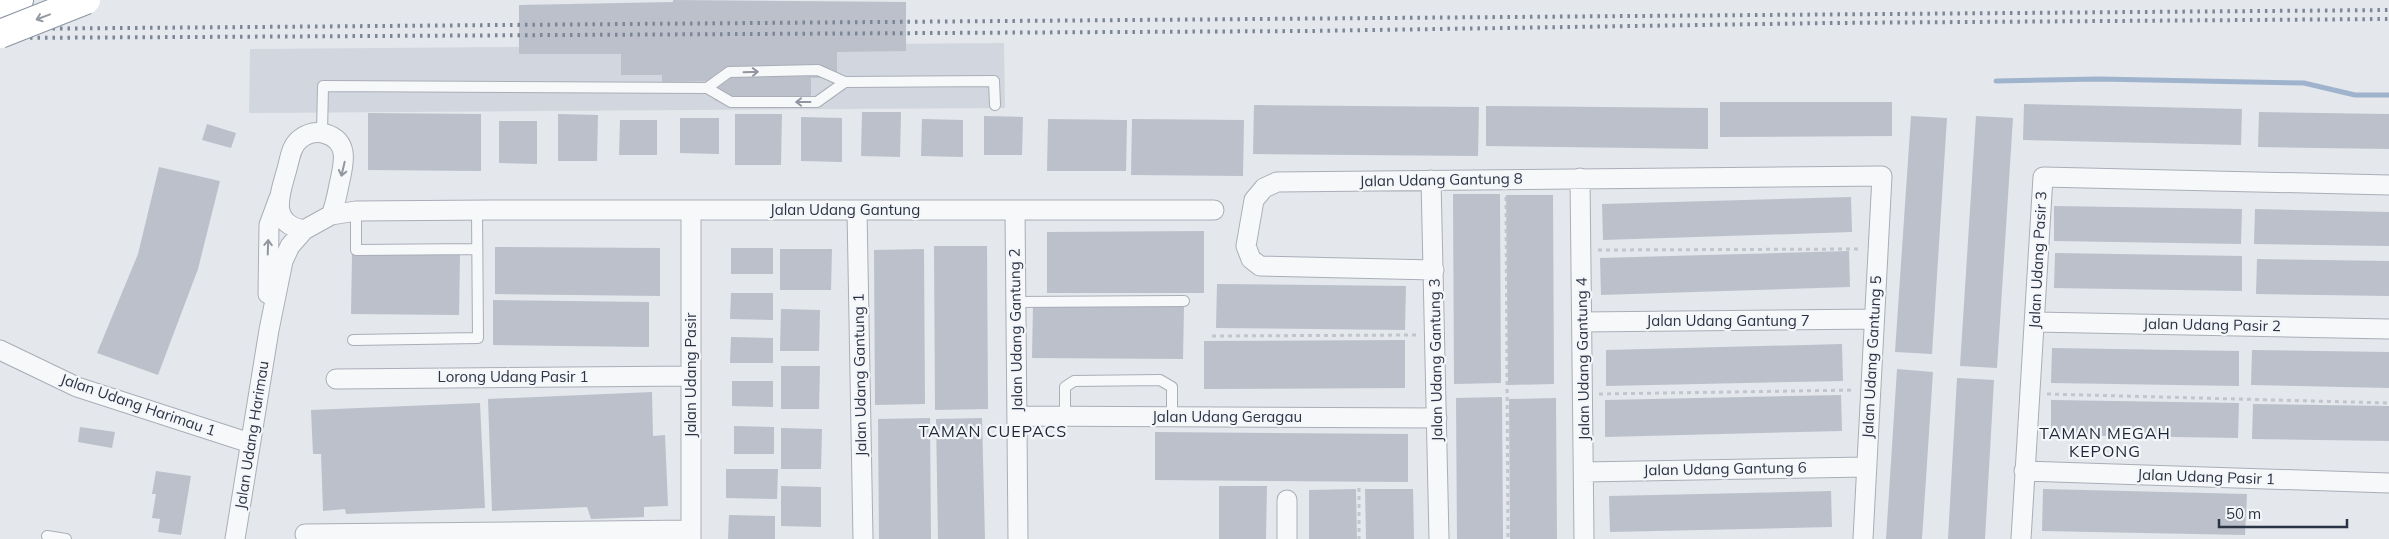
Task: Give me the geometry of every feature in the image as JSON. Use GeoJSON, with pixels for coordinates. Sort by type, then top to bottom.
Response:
{"type":"FeatureCollection","features":[{"type":"Feature","properties":{"kind":"highway"},"geometry":{"type":"LineString","coordinates":[[0,8],[19,0]]}},
{"type":"Feature","properties":{"kind":"highway"},"geometry":{"type":"LineString","coordinates":[[0,34],[86,0]]}},
{"type":"Feature","properties":{"kind":"street"},"geometry":{"type":"LineString","coordinates":[[304,230],[287,223],[278,207],[292,148],[305,135],[322,133],[338,141],[345,158],[331,215]]}},
{"type":"Feature","properties":{"kind":"street","name":"Jalan Udang Gantung 8"},"geometry":{"type":"LineString","coordinates":[[1434,270],[1260,266],[1250,259],[1246,246],[1254,200],[1264,188],[1277,182],[1882,176]]}},
{"type":"Feature","properties":{"kind":"street","name":"Jalan Udang Gantung 5"},"geometry":{"type":"LineString","coordinates":[[1863,539],[1882,176]]}},
{"type":"Feature","properties":{"kind":"street","name":"Jalan Udang Pasir 3"},"geometry":{"type":"LineString","coordinates":[[2021,539],[2043,177],[2389,185]]}},
{"type":"Feature","properties":{"kind":"street","name":"Jalan Udang Gantung 4"},"geometry":{"type":"LineString","coordinates":[[1580,178],[1584,539]]}},
{"type":"Feature","properties":{"kind":"street","name":"Jalan Udang Gantung 3"},"geometry":{"type":"LineString","coordinates":[[1432,180],[1439,539]]}},
{"type":"Feature","properties":{"kind":"street","name":"Jalan Udang Harimau"},"geometry":{"type":"LineString","coordinates":[[269,330],[269,225],[279,198]]}},
{"type":"Feature","properties":{"kind":"street","name":"Jalan Udang Harimau"},"geometry":{"type":"LineString","coordinates":[[235,539],[269,330],[283,261],[290,246],[304,230],[331,215],[356,211],[477,210]]}},
{"type":"Feature","properties":{"kind":"street","name":"Jalan Udang Gantung"},"geometry":{"type":"LineString","coordinates":[[477,210],[1214,210]]}},
{"type":"Feature","properties":{"kind":"street","name":"Jalan Udang Gantung 1"},"geometry":{"type":"LineString","coordinates":[[857,210],[863,539]]}},
{"type":"Feature","properties":{"kind":"street","name":"Jalan Udang Gantung 2"},"geometry":{"type":"LineString","coordinates":[[1015,210],[1018,539]]}},
{"type":"Feature","properties":{"kind":"street","name":"Jalan Udang Pasir"},"geometry":{"type":"LineString","coordinates":[[690,211],[691,534]]}},
{"type":"Feature","properties":{"kind":"street","name":"Jalan Udang Gantung 7"},"geometry":{"type":"LineString","coordinates":[[1582,322],[1874,319]]}},
{"type":"Feature","properties":{"kind":"street","name":"Jalan Udang Pasir 2"},"geometry":{"type":"LineString","coordinates":[[2034,322],[2389,329]]}},
{"type":"Feature","properties":{"kind":"street","name":"Jalan Udang Harimau 1"},"geometry":{"type":"LineString","coordinates":[[0,350],[76,387],[250,443]]}},
{"type":"Feature","properties":{"kind":"street","name":"Lorong Udang Pasir 1"},"geometry":{"type":"LineString","coordinates":[[336,379],[690,376]]}},
{"type":"Feature","properties":{"kind":"street","name":"Jalan Udang Geragau"},"geometry":{"type":"LineString","coordinates":[[1017,416],[1438,418]]}},
{"type":"Feature","properties":{"kind":"street","name":"Jalan Udang Gantung 6"},"geometry":{"type":"LineString","coordinates":[[1584,472],[1866,467]]}},
{"type":"Feature","properties":{"kind":"street","name":"Jalan Udang Pasir 1"},"geometry":{"type":"LineString","coordinates":[[2024,472],[2389,483]]}},
{"type":"Feature","properties":{"kind":"street"},"geometry":{"type":"LineString","coordinates":[[1287,500],[1287,539]]}},
{"type":"Feature","properties":{"kind":"street"},"geometry":{"type":"LineString","coordinates":[[305,534],[691,534]]}},
{"type":"Feature","properties":{"kind":"lane"},"geometry":{"type":"LineString","coordinates":[[707,88],[729,72],[818,70],[845,82],[994,81],[995,105]]}},
{"type":"Feature","properties":{"kind":"lane"},"geometry":{"type":"LineString","coordinates":[[322,133],[323,86],[707,88],[731,102],[817,102],[845,82]]}},
{"type":"Feature","properties":{"kind":"lane"},"geometry":{"type":"LineString","coordinates":[[353,340],[478,338],[477,210]]}},
{"type":"Feature","properties":{"kind":"lane"},"geometry":{"type":"LineString","coordinates":[[356,211],[356,250],[477,249]]}},
{"type":"Feature","properties":{"kind":"lane"},"geometry":{"type":"LineString","coordinates":[[1016,302],[1184,301]]}},
{"type":"Feature","properties":{"kind":"lane"},"geometry":{"type":"LineString","coordinates":[[1065,416],[1065,387],[1074,381],[1160,380],[1172,387],[1172,417]]}},
{"type":"Feature","properties":{"kind":"lane"},"geometry":{"type":"LineString","coordinates":[[47,536],[66,539]]}},
{"type":"Feature","properties":{"kind":"path"},"geometry":{"type":"LineString","coordinates":[[1506,179],[1508,539]]}},
{"type":"Feature","properties":{"kind":"path"},"geometry":{"type":"LineString","coordinates":[[1581,250],[1878,249]]}},
{"type":"Feature","properties":{"kind":"path"},"geometry":{"type":"LineString","coordinates":[[1212,336],[1436,335]]}},
{"type":"Feature","properties":{"kind":"path"},"geometry":{"type":"LineString","coordinates":[[1583,394],[1870,390]]}},
{"type":"Feature","properties":{"kind":"path"},"geometry":{"type":"LineString","coordinates":[[2029,394],[2389,404]]}},
{"type":"Feature","properties":{"kind":"path"},"geometry":{"type":"LineString","coordinates":[[1359,488],[1359,539]]}},
{"type":"Feature","properties":{"kind":"shaded area"},"geometry":{"type":"Polygon","coordinates":[[[1004,43],[1005,108],[249,113],[250,49],[1004,43]]]}},
{"type":"Feature","properties":{"kind":"building"},"geometry":{"type":"Polygon","coordinates":[[[673,0],[906,2],[906,51],[837,52],[837,78],[811,78],[811,100],[715,101],[715,81],[662,82],[662,75],[621,75],[621,54],[519,54],[519,5],[673,2],[673,0]]]}},
{"type":"Feature","properties":{"kind":"building"},"geometry":{"type":"Polygon","coordinates":[[[1720,102],[1892,102],[1892,136],[1720,137],[1720,102]]]}},
{"type":"Feature","properties":{"kind":"building"},"geometry":{"type":"Polygon","coordinates":[[[2024,104],[2242,109],[2241,145],[2023,140],[2024,104]]]}},
{"type":"Feature","properties":{"kind":"building"},"geometry":{"type":"Polygon","coordinates":[[[1254,105],[1479,107],[1478,156],[1253,154],[1254,105]]]}},
{"type":"Feature","properties":{"kind":"building"},"geometry":{"type":"Polygon","coordinates":[[[1486,106],[1708,108],[1708,149],[1486,146],[1486,106]]]}},
{"type":"Feature","properties":{"kind":"building"},"geometry":{"type":"Polygon","coordinates":[[[862,112],[901,112],[900,157],[861,156],[862,112]]]}},
{"type":"Feature","properties":{"kind":"building"},"geometry":{"type":"Polygon","coordinates":[[[2259,112],[2389,114],[2389,149],[2258,147],[2259,112]]]}},
{"type":"Feature","properties":{"kind":"building"},"geometry":{"type":"Polygon","coordinates":[[[368,113],[481,114],[481,171],[368,170],[368,113]]]}},
{"type":"Feature","properties":{"kind":"building"},"geometry":{"type":"Polygon","coordinates":[[[558,114],[598,115],[597,161],[558,161],[558,114]]]}},
{"type":"Feature","properties":{"kind":"building"},"geometry":{"type":"Polygon","coordinates":[[[735,114],[782,114],[781,165],[735,165],[735,114]]]}},
{"type":"Feature","properties":{"kind":"building"},"geometry":{"type":"Polygon","coordinates":[[[984,116],[1023,117],[1022,155],[984,155],[984,116]]]}},
{"type":"Feature","properties":{"kind":"building"},"geometry":{"type":"Polygon","coordinates":[[[1911,116],[1947,118],[1932,354],[1895,352],[1911,116]]]}},
{"type":"Feature","properties":{"kind":"building"},"geometry":{"type":"Polygon","coordinates":[[[1976,116],[2013,118],[1997,368],[1960,366],[1976,116]]]}},
{"type":"Feature","properties":{"kind":"building"},"geometry":{"type":"Polygon","coordinates":[[[801,117],[842,118],[842,162],[801,161],[801,117]]]}},
{"type":"Feature","properties":{"kind":"building"},"geometry":{"type":"Polygon","coordinates":[[[680,118],[719,118],[719,154],[680,153],[680,118]]]}},
{"type":"Feature","properties":{"kind":"building"},"geometry":{"type":"Polygon","coordinates":[[[922,119],[963,120],[963,157],[921,156],[922,119]]]}},
{"type":"Feature","properties":{"kind":"building"},"geometry":{"type":"Polygon","coordinates":[[[1048,119],[1127,120],[1126,171],[1047,171],[1048,119]]]}},
{"type":"Feature","properties":{"kind":"building"},"geometry":{"type":"Polygon","coordinates":[[[1132,119],[1244,120],[1243,176],[1131,175],[1132,119]]]}},
{"type":"Feature","properties":{"kind":"building"},"geometry":{"type":"Polygon","coordinates":[[[620,120],[657,120],[657,155],[619,155],[620,120]]]}},
{"type":"Feature","properties":{"kind":"building"},"geometry":{"type":"Polygon","coordinates":[[[499,121],[537,121],[537,164],[499,163],[499,121]]]}},
{"type":"Feature","properties":{"kind":"building"},"geometry":{"type":"Polygon","coordinates":[[[207,124],[236,133],[231,148],[202,140],[207,124]]]}},
{"type":"Feature","properties":{"kind":"building"},"geometry":{"type":"Polygon","coordinates":[[[159,167],[220,181],[198,269],[158,375],[97,353],[138,254],[159,167]]]}},
{"type":"Feature","properties":{"kind":"building"},"geometry":{"type":"Polygon","coordinates":[[[1453,194],[1500,194],[1501,383],[1454,384],[1453,194]]]}},
{"type":"Feature","properties":{"kind":"building"},"geometry":{"type":"Polygon","coordinates":[[[1506,195],[1553,195],[1554,384],[1508,385],[1506,195]]]}},
{"type":"Feature","properties":{"kind":"building"},"geometry":{"type":"Polygon","coordinates":[[[1851,197],[1852,232],[1603,240],[1602,204],[1851,197]]]}},
{"type":"Feature","properties":{"kind":"building"},"geometry":{"type":"Polygon","coordinates":[[[2054,206],[2242,209],[2241,244],[2054,241],[2054,206]]]}},
{"type":"Feature","properties":{"kind":"building"},"geometry":{"type":"Polygon","coordinates":[[[2255,209],[2389,212],[2389,246],[2254,244],[2255,209]]]}},
{"type":"Feature","properties":{"kind":"building"},"geometry":{"type":"Polygon","coordinates":[[[1204,231],[1204,293],[1047,293],[1047,232],[1204,231]]]}},
{"type":"Feature","properties":{"kind":"building"},"geometry":{"type":"Polygon","coordinates":[[[934,246],[987,246],[988,409],[935,410],[934,246]]]}},
{"type":"Feature","properties":{"kind":"building"},"geometry":{"type":"Polygon","coordinates":[[[495,247],[660,248],[660,296],[495,294],[495,247]]]}},
{"type":"Feature","properties":{"kind":"building"},"geometry":{"type":"Polygon","coordinates":[[[731,248],[773,248],[773,274],[731,274],[731,248]]]}},
{"type":"Feature","properties":{"kind":"building"},"geometry":{"type":"Polygon","coordinates":[[[780,249],[832,249],[831,290],[780,290],[780,249]]]}},
{"type":"Feature","properties":{"kind":"building"},"geometry":{"type":"Polygon","coordinates":[[[924,249],[925,404],[875,405],[874,250],[924,249]]]}},
{"type":"Feature","properties":{"kind":"building"},"geometry":{"type":"Polygon","coordinates":[[[1849,251],[1850,287],[1601,295],[1600,258],[1849,251]]]}},
{"type":"Feature","properties":{"kind":"building"},"geometry":{"type":"Polygon","coordinates":[[[2055,253],[2242,256],[2242,291],[2054,288],[2055,253]]]}},
{"type":"Feature","properties":{"kind":"building"},"geometry":{"type":"Polygon","coordinates":[[[352,254],[460,255],[459,315],[351,314],[352,254]]]}},
{"type":"Feature","properties":{"kind":"building"},"geometry":{"type":"Polygon","coordinates":[[[2257,259],[2389,261],[2389,296],[2256,294],[2257,259]]]}},
{"type":"Feature","properties":{"kind":"building"},"geometry":{"type":"Polygon","coordinates":[[[1217,284],[1406,286],[1405,330],[1216,328],[1217,284]]]}},
{"type":"Feature","properties":{"kind":"building"},"geometry":{"type":"Polygon","coordinates":[[[731,293],[773,293],[773,320],[730,319],[731,293]]]}},
{"type":"Feature","properties":{"kind":"building"},"geometry":{"type":"Polygon","coordinates":[[[493,300],[649,302],[649,347],[493,345],[493,300]]]}},
{"type":"Feature","properties":{"kind":"building"},"geometry":{"type":"Polygon","coordinates":[[[1033,305],[1184,306],[1183,359],[1032,358],[1033,305]]]}},
{"type":"Feature","properties":{"kind":"building"},"geometry":{"type":"Polygon","coordinates":[[[781,309],[820,310],[819,351],[780,351],[781,309]]]}},
{"type":"Feature","properties":{"kind":"building"},"geometry":{"type":"Polygon","coordinates":[[[731,337],[773,338],[773,363],[730,363],[731,337]]]}},
{"type":"Feature","properties":{"kind":"building"},"geometry":{"type":"Polygon","coordinates":[[[1405,340],[1405,388],[1204,389],[1204,341],[1405,340]]]}},
{"type":"Feature","properties":{"kind":"building"},"geometry":{"type":"Polygon","coordinates":[[[1842,344],[1843,381],[1606,386],[1606,350],[1842,344]]]}},
{"type":"Feature","properties":{"kind":"building"},"geometry":{"type":"Polygon","coordinates":[[[2052,348],[2239,351],[2239,386],[2051,383],[2052,348]]]}},
{"type":"Feature","properties":{"kind":"building"},"geometry":{"type":"Polygon","coordinates":[[[2252,350],[2389,352],[2389,388],[2251,385],[2252,350]]]}},
{"type":"Feature","properties":{"kind":"building"},"geometry":{"type":"Polygon","coordinates":[[[781,366],[820,366],[819,409],[781,409],[781,366]]]}},
{"type":"Feature","properties":{"kind":"building"},"geometry":{"type":"Polygon","coordinates":[[[1897,369],[1933,372],[1922,539],[1886,539],[1897,369]]]}},
{"type":"Feature","properties":{"kind":"building"},"geometry":{"type":"Polygon","coordinates":[[[1957,378],[1994,380],[1985,539],[1948,539],[1957,378]]]}},
{"type":"Feature","properties":{"kind":"building"},"geometry":{"type":"Polygon","coordinates":[[[732,381],[773,381],[773,407],[732,406],[732,381]]]}},
{"type":"Feature","properties":{"kind":"building"},"geometry":{"type":"Polygon","coordinates":[[[652,392],[653,436],[665,435],[668,506],[644,507],[644,517],[591,519],[587,507],[492,511],[488,399],[652,392]]]}},
{"type":"Feature","properties":{"kind":"building"},"geometry":{"type":"Polygon","coordinates":[[[1841,395],[1842,431],[1605,437],[1605,400],[1841,395]]]}},
{"type":"Feature","properties":{"kind":"building"},"geometry":{"type":"Polygon","coordinates":[[[1502,397],[1503,539],[1457,539],[1456,398],[1502,397]]]}},
{"type":"Feature","properties":{"kind":"building"},"geometry":{"type":"Polygon","coordinates":[[[1556,398],[1557,539],[1510,539],[1509,399],[1556,398]]]}},
{"type":"Feature","properties":{"kind":"building"},"geometry":{"type":"Polygon","coordinates":[[[2051,400],[2239,403],[2238,438],[2051,435],[2051,400]]]}},
{"type":"Feature","properties":{"kind":"building"},"geometry":{"type":"Polygon","coordinates":[[[480,403],[485,508],[346,514],[345,509],[323,511],[321,454],[313,454],[311,410],[480,403]]]}},
{"type":"Feature","properties":{"kind":"building"},"geometry":{"type":"Polygon","coordinates":[[[2253,404],[2389,406],[2389,441],[2252,439],[2253,404]]]}},
{"type":"Feature","properties":{"kind":"building"},"geometry":{"type":"Polygon","coordinates":[[[930,418],[931,539],[879,539],[878,419],[930,418]]]}},
{"type":"Feature","properties":{"kind":"building"},"geometry":{"type":"Polygon","coordinates":[[[982,418],[985,539],[938,539],[936,419],[982,418]]]}},
{"type":"Feature","properties":{"kind":"building"},"geometry":{"type":"Polygon","coordinates":[[[734,426],[774,427],[774,454],[734,454],[734,426]]]}},
{"type":"Feature","properties":{"kind":"building"},"geometry":{"type":"Polygon","coordinates":[[[80,427],[115,432],[112,448],[78,442],[80,427]]]}},
{"type":"Feature","properties":{"kind":"building"},"geometry":{"type":"Polygon","coordinates":[[[781,428],[822,429],[821,469],[781,469],[781,428]]]}},
{"type":"Feature","properties":{"kind":"building"},"geometry":{"type":"Polygon","coordinates":[[[1155,432],[1408,434],[1408,482],[1155,480],[1155,432]]]}},
{"type":"Feature","properties":{"kind":"building"},"geometry":{"type":"Polygon","coordinates":[[[726,469],[778,469],[777,499],[726,498],[726,469]]]}},
{"type":"Feature","properties":{"kind":"building"},"geometry":{"type":"Polygon","coordinates":[[[156,471],[191,476],[181,535],[158,532],[160,519],[152,518],[156,494],[152,494],[156,471]]]}},
{"type":"Feature","properties":{"kind":"building"},"geometry":{"type":"Polygon","coordinates":[[[781,486],[821,487],[821,527],[781,526],[781,486]]]}},
{"type":"Feature","properties":{"kind":"building"},"geometry":{"type":"Polygon","coordinates":[[[1219,486],[1267,486],[1266,539],[1219,539],[1219,486]]]}},
{"type":"Feature","properties":{"kind":"building"},"geometry":{"type":"Polygon","coordinates":[[[1356,489],[1357,539],[1309,539],[1309,490],[1356,489]]]}},
{"type":"Feature","properties":{"kind":"building"},"geometry":{"type":"Polygon","coordinates":[[[1365,489],[1413,489],[1414,539],[1366,539],[1365,489]]]}},
{"type":"Feature","properties":{"kind":"building"},"geometry":{"type":"Polygon","coordinates":[[[2043,489],[2247,494],[2245,535],[2042,531],[2043,489]]]}},
{"type":"Feature","properties":{"kind":"building"},"geometry":{"type":"Polygon","coordinates":[[[1831,491],[1832,527],[1610,532],[1609,496],[1831,491]]]}},
{"type":"Feature","properties":{"kind":"building"},"geometry":{"type":"Polygon","coordinates":[[[729,515],[775,516],[775,539],[728,539],[729,515]]]}},
{"type":"Feature","properties":{"kind":"waterway"},"geometry":{"type":"LineString","coordinates":[[1996,81],[2099,79],[2304,83],[2355,95],[2389,95]]}},
{"type":"Feature","properties":{"kind":"railway"},"geometry":{"type":"LineString","coordinates":[[0,29],[2389,10]]}},
{"type":"Feature","properties":{"kind":"railway"},"geometry":{"type":"LineString","coordinates":[[0,38],[1307,31],[1830,23],[2389,19]]}},
{"type":"Feature","properties":{"kind":"district","name":"TAMAN CUEPACS"},"geometry":{"type":"Point","coordinates":[993,431]}},
{"type":"Feature","properties":{"kind":"district","name":"TAMAN MEGAH KEPONG"},"geometry":{"type":"Point","coordinates":[2105,442]}}]}
